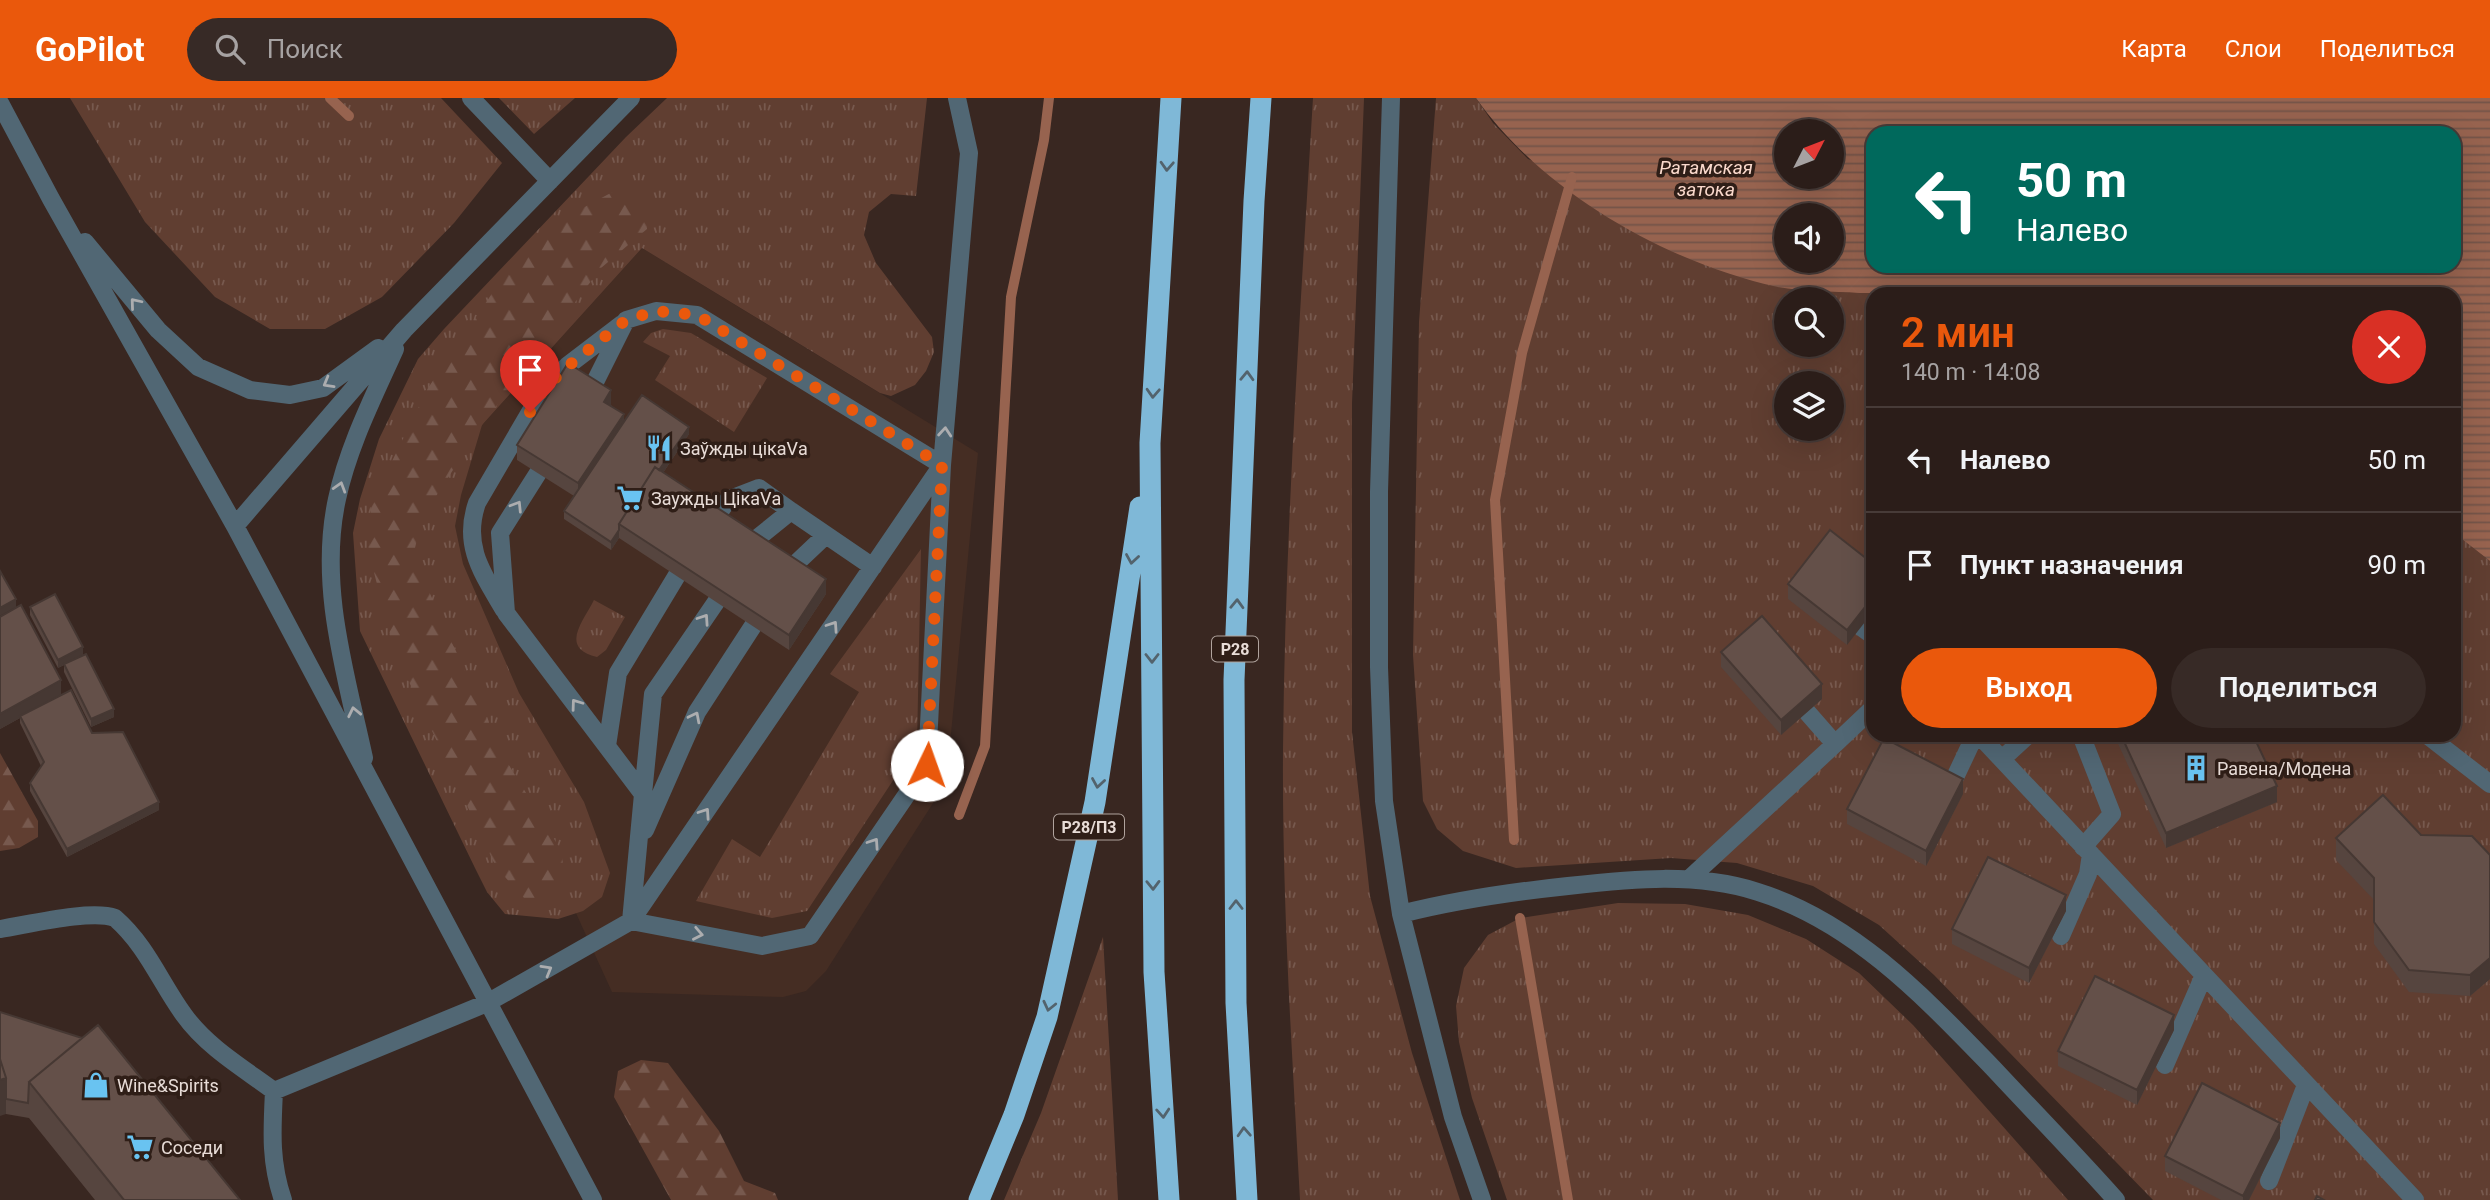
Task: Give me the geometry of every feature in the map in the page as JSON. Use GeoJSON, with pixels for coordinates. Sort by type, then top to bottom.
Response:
{"type":"FeatureCollection","features":[{"type":"Feature","properties":{"kind":"highway"},"geometry":{"type":"LineString","coordinates":[[1169,1200],[1154,972],[1150,443],[1171,98]]}},
{"type":"Feature","properties":{"kind":"highway","name":"Р28"},"geometry":{"type":"LineString","coordinates":[[1247,1200],[1236,1003],[1234,680],[1254,201],[1261,98]]}},
{"type":"Feature","properties":{"kind":"highway","name":"Р28/П3"},"geometry":{"type":"LineString","coordinates":[[979,1200],[1014,1115],[1047,1017],[1095,802],[1150,443]]}},
{"type":"Feature","properties":{"kind":"street"},"geometry":{"type":"LineString","coordinates":[[471,98],[550,180]]}},
{"type":"Feature","properties":{"kind":"street"},"geometry":{"type":"LineString","coordinates":[[235,526],[404,330],[631,98]]}},
{"type":"Feature","properties":{"kind":"street"},"geometry":{"type":"LineString","coordinates":[[631,921],[762,946],[810,936],[927,765],[942,465],[969,153],[957,98]]}},
{"type":"Feature","properties":{"kind":"street"},"geometry":{"type":"LineString","coordinates":[[1391,98],[1380,479],[1379,667],[1384,801],[1401,914],[1453,1117],[1482,1200]]}},
{"type":"Feature","properties":{"kind":"street"},"geometry":{"type":"LineString","coordinates":[[0,103],[235,526],[593,1200]]}},
{"type":"Feature","properties":{"kind":"street"},"geometry":{"type":"LineString","coordinates":[[51,199],[158,330],[198,366],[250,390],[290,395],[323,388],[404,330]]}},
{"type":"Feature","properties":{"kind":"street"},"geometry":{"type":"LineString","coordinates":[[643,794],[506,613],[480,569],[472,542],[471,521],[477,503],[543,390],[568,366],[626,320],[656,311],[697,315],[942,465]]}},
{"type":"Feature","properties":{"kind":"street"},"geometry":{"type":"LineString","coordinates":[[590,392],[626,320]]}},
{"type":"Feature","properties":{"kind":"street"},"geometry":{"type":"LineString","coordinates":[[369,778],[334,617],[330,558],[337,499],[353,447],[404,330]]}},
{"type":"Feature","properties":{"kind":"street"},"geometry":{"type":"LineString","coordinates":[[274,1091],[487,1003],[631,921],[942,465]]}},
{"type":"Feature","properties":{"kind":"street"},"geometry":{"type":"LineString","coordinates":[[506,613],[500,533],[538,473]]}},
{"type":"Feature","properties":{"kind":"street"},"geometry":{"type":"LineString","coordinates":[[607,746],[618,673],[675,576],[728,500],[759,488],[873,568]]}},
{"type":"Feature","properties":{"kind":"street"},"geometry":{"type":"LineString","coordinates":[[750,544],[791,511]]}},
{"type":"Feature","properties":{"kind":"street"},"geometry":{"type":"LineString","coordinates":[[638,846],[696,712],[789,570],[826,535]]}},
{"type":"Feature","properties":{"kind":"street"},"geometry":{"type":"LineString","coordinates":[[631,921],[653,694],[716,602]]}},
{"type":"Feature","properties":{"kind":"street"},"geometry":{"type":"LineString","coordinates":[[1807,712],[1835,744]]}},
{"type":"Feature","properties":{"kind":"street"},"geometry":{"type":"LineString","coordinates":[[1690,878],[1866,715]]}},
{"type":"Feature","properties":{"kind":"street"},"geometry":{"type":"LineString","coordinates":[[1950,788],[1973,742]]}},
{"type":"Feature","properties":{"kind":"street"},"geometry":{"type":"LineString","coordinates":[[1984,742],[2414,1200]]}},
{"type":"Feature","properties":{"kind":"street"},"geometry":{"type":"LineString","coordinates":[[2002,760],[2021,742]]}},
{"type":"Feature","properties":{"kind":"street"},"geometry":{"type":"LineString","coordinates":[[2061,936],[2088,874],[2087,850],[2112,814],[2084,742]]}},
{"type":"Feature","properties":{"kind":"street"},"geometry":{"type":"LineString","coordinates":[[2436,742],[2490,784]]}},
{"type":"Feature","properties":{"kind":"street"},"geometry":{"type":"LineString","coordinates":[[1401,914],[1500,893],[1626,879],[1690,878],[1757,891],[1814,915],[1874,954],[1934,1007],[2116,1200]]}},
{"type":"Feature","properties":{"kind":"street"},"geometry":{"type":"LineString","coordinates":[[0,929],[106,915],[116,918],[156,967],[184,1015],[203,1037],[274,1091]]}},
{"type":"Feature","properties":{"kind":"street"},"geometry":{"type":"LineString","coordinates":[[2165,1065],[2204,975]]}},
{"type":"Feature","properties":{"kind":"street"},"geometry":{"type":"LineString","coordinates":[[2269,1181],[2306,1085]]}},
{"type":"Feature","properties":{"kind":"street"},"geometry":{"type":"LineString","coordinates":[[274,1091],[271,1150],[276,1182],[283,1200]]}},
{"type":"Feature","properties":{"kind":"shaded area"},"geometry":{"type":"Polygon","coordinates":[[[642,248],[978,453],[948,765],[935,800],[826,971],[806,991],[783,997],[612,992],[422,576],[482,425],[642,248]]]}},
{"type":"Feature","properties":{"kind":"green space"},"geometry":{"type":"Polygon","coordinates":[[[70,98],[441,98],[502,163],[454,223],[382,297],[325,329],[270,329],[215,297],[145,222],[70,98]]]}},
{"type":"Feature","properties":{"kind":"green space"},"geometry":{"type":"Polygon","coordinates":[[[499,98],[575,98],[534,134],[499,98]]]}},
{"type":"Feature","properties":{"kind":"green space"},"geometry":{"type":"Polygon","coordinates":[[[667,98],[927,98],[916,196],[891,194],[869,212],[864,235],[876,263],[932,337],[934,352],[926,371],[915,385],[891,396],[880,393],[642,248],[482,425],[461,495],[455,526],[463,564],[519,693],[584,802],[610,873],[602,897],[583,911],[558,919],[505,914],[487,892],[360,631],[353,533],[360,499],[379,439],[418,359],[626,137],[667,98]]]}},
{"type":"Feature","properties":{"kind":"green space"},"geometry":{"type":"Polygon","coordinates":[[[1313,98],[1364,98],[1352,403],[1352,732],[1370,896],[1412,1053],[1460,1200],[1300,1200],[1286,920],[1283,751],[1290,506],[1313,98]]]}},
{"type":"Feature","properties":{"kind":"green space"},"geometry":{"type":"Polygon","coordinates":[[[1436,98],[1476,98],[1493,123],[1528,159],[1774,259],[1774,273],[1810,273],[1859,293],[1866,293],[1866,742],[2461,742],[2461,538],[2490,561],[2490,1200],[2153,1200],[1934,975],[1879,925],[1813,886],[1737,863],[1671,858],[1516,868],[1463,851],[1437,829],[1423,801],[1413,655],[1419,322],[1436,98]]]}},
{"type":"Feature","properties":{"kind":"green space"},"geometry":{"type":"Polygon","coordinates":[[[620,188],[647,204],[647,229],[601,268],[482,425],[422,518],[415,548],[422,576],[503,755],[562,852],[564,883],[547,902],[524,898],[496,867],[394,650],[369,553],[371,504],[428,388],[514,261],[564,218],[620,188]]]}},
{"type":"Feature","properties":{"kind":"green space"},"geometry":{"type":"Polygon","coordinates":[[[663,329],[691,333],[767,378],[734,432],[655,380],[670,356],[643,342],[651,333],[663,329]]]}},
{"type":"Feature","properties":{"kind":"green space"},"geometry":{"type":"Polygon","coordinates":[[[921,549],[917,744],[807,911],[772,918],[696,901],[732,839],[760,857],[859,692],[830,674],[921,549]]]}},
{"type":"Feature","properties":{"kind":"green space"},"geometry":{"type":"Polygon","coordinates":[[[594,600],[625,617],[606,650],[597,657],[586,653],[576,641],[580,625],[594,600]]]}},
{"type":"Feature","properties":{"kind":"green space"},"geometry":{"type":"Polygon","coordinates":[[[0,753],[38,821],[38,837],[19,848],[0,851],[0,753]]]}},
{"type":"Feature","properties":{"kind":"green space"},"geometry":{"type":"Polygon","coordinates":[[[1618,903],[1685,904],[1748,915],[1806,939],[1859,973],[1913,1025],[2068,1200],[1507,1200],[1472,1098],[1459,1042],[1456,1006],[1464,968],[1488,935],[1520,918],[1618,903]]]}},
{"type":"Feature","properties":{"kind":"green space"},"geometry":{"type":"Polygon","coordinates":[[[1103,937],[1118,1200],[1004,1200],[1041,1113],[1103,937]]]}},
{"type":"Feature","properties":{"kind":"green space"},"geometry":{"type":"Polygon","coordinates":[[[641,1060],[668,1063],[719,1131],[744,1181],[775,1193],[778,1200],[671,1200],[614,1097],[618,1071],[641,1060]]]}},
{"type":"Feature","properties":{"kind":"water","name":"Ратамская затока"},"geometry":{"type":"Polygon","coordinates":[[[1476,98],[2490,98],[2490,561],[2461,538],[2461,287],[1866,287],[1866,293],[1844,292],[1844,287],[1778,287],[1693,261],[1610,219],[1535,164],[1503,132],[1476,98]]]}},
{"type":"Feature","properties":{"kind":"building"},"geometry":{"type":"Polygon","coordinates":[[[568,363],[611,390],[604,402],[624,414],[578,483],[517,445],[568,363]]]}},
{"type":"Feature","properties":{"kind":"building"},"geometry":{"type":"Polygon","coordinates":[[[642,395],[689,427],[659,470],[655,467],[619,524],[619,530],[611,542],[564,511],[642,395]]]}},
{"type":"Feature","properties":{"kind":"building"},"geometry":{"type":"Polygon","coordinates":[[[655,467],[826,579],[789,635],[619,524],[655,467]]]}},
{"type":"Feature","properties":{"kind":"building"},"geometry":{"type":"Polygon","coordinates":[[[1830,530],[1866,558],[1866,606],[1847,630],[1788,584],[1830,530]]]}},
{"type":"Feature","properties":{"kind":"building"},"geometry":{"type":"Polygon","coordinates":[[[0,571],[16,599],[0,608],[0,571]]]}},
{"type":"Feature","properties":{"kind":"building"},"geometry":{"type":"Polygon","coordinates":[[[55,594],[83,647],[58,660],[30,607],[55,594]]]}},
{"type":"Feature","properties":{"kind":"building"},"geometry":{"type":"Polygon","coordinates":[[[21,605],[61,680],[0,714],[0,617],[21,605]]]}},
{"type":"Feature","properties":{"kind":"building"},"geometry":{"type":"Polygon","coordinates":[[[1762,616],[1822,684],[1781,720],[1721,652],[1762,616]]]}},
{"type":"Feature","properties":{"kind":"building"},"geometry":{"type":"Polygon","coordinates":[[[86,654],[114,709],[91,719],[64,664],[86,654]]]}},
{"type":"Feature","properties":{"kind":"building"},"geometry":{"type":"Polygon","coordinates":[[[71,690],[92,733],[123,732],[159,802],[67,849],[30,783],[44,762],[20,716],[71,690]]]}},
{"type":"Feature","properties":{"kind":"building"},"geometry":{"type":"Polygon","coordinates":[[[1882,742],[1892,742],[1963,779],[1926,851],[1847,809],[1882,742]]]}},
{"type":"Feature","properties":{"kind":"building","name":"Равена/Модена"},"geometry":{"type":"Polygon","coordinates":[[[2124,742],[2256,742],[2277,786],[2166,833],[2124,742]]]}},
{"type":"Feature","properties":{"kind":"building"},"geometry":{"type":"Polygon","coordinates":[[[2383,795],[2421,835],[2472,836],[2490,855],[2490,958],[2470,975],[2409,970],[2374,922],[2374,878],[2336,838],[2383,795]]]}},
{"type":"Feature","properties":{"kind":"building"},"geometry":{"type":"Polygon","coordinates":[[[1988,857],[2066,895],[2029,968],[1952,929],[1988,857]]]}},
{"type":"Feature","properties":{"kind":"building"},"geometry":{"type":"Polygon","coordinates":[[[2095,976],[2174,1015],[2137,1090],[2058,1051],[2095,976]]]}},
{"type":"Feature","properties":{"kind":"building"},"geometry":{"type":"Polygon","coordinates":[[[0,1012],[82,1038],[29,1082],[28,1103],[6,1099],[6,1078],[0,1059],[0,1012]]]}},
{"type":"Feature","properties":{"kind":"building"},"geometry":{"type":"Polygon","coordinates":[[[98,1025],[240,1200],[124,1200],[29,1082],[98,1025]]]}},
{"type":"Feature","properties":{"kind":"building"},"geometry":{"type":"Polygon","coordinates":[[[0,1059],[6,1078],[0,1080],[0,1059]]]}},
{"type":"Feature","properties":{"kind":"building"},"geometry":{"type":"Polygon","coordinates":[[[2202,1083],[2280,1123],[2243,1196],[2165,1156],[2202,1083]]]}},
{"type":"Feature","properties":{"kind":"waterway"},"geometry":{"type":"LineString","coordinates":[[330,98],[349,116]]}},
{"type":"Feature","properties":{"kind":"waterway"},"geometry":{"type":"LineString","coordinates":[[959,815],[985,746],[1011,297],[1044,140],[1049,98]]}},
{"type":"Feature","properties":{"kind":"waterway"},"geometry":{"type":"LineString","coordinates":[[1514,840],[1495,500],[1522,353],[1572,177]]}},
{"type":"Feature","properties":{"kind":"waterway"},"geometry":{"type":"LineString","coordinates":[[1520,918],[1568,1200]]}},
{"type":"Feature","properties":{"kind":"place","name":"Заўжды цікаVа"},"geometry":{"type":"Point","coordinates":[659,448]}},
{"type":"Feature","properties":{"kind":"place","name":"Заужды ЦікаVа"},"geometry":{"type":"Point","coordinates":[630,498]}},
{"type":"Feature","properties":{"kind":"place","name":"Равена/Модена"},"geometry":{"type":"Point","coordinates":[2196,768]}},
{"type":"Feature","properties":{"kind":"place","name":"Wine&Spirits"},"geometry":{"type":"Point","coordinates":[96,1085]}},
{"type":"Feature","properties":{"kind":"place","name":"Соседи"},"geometry":{"type":"Point","coordinates":[140,1147]}},
{"type":"Feature","properties":{"kind":"route"},"geometry":{"type":"LineString","coordinates":[[530,412],[543,390],[568,366],[626,320],[656,311],[697,315],[942,465],[927,765]]}}]}
